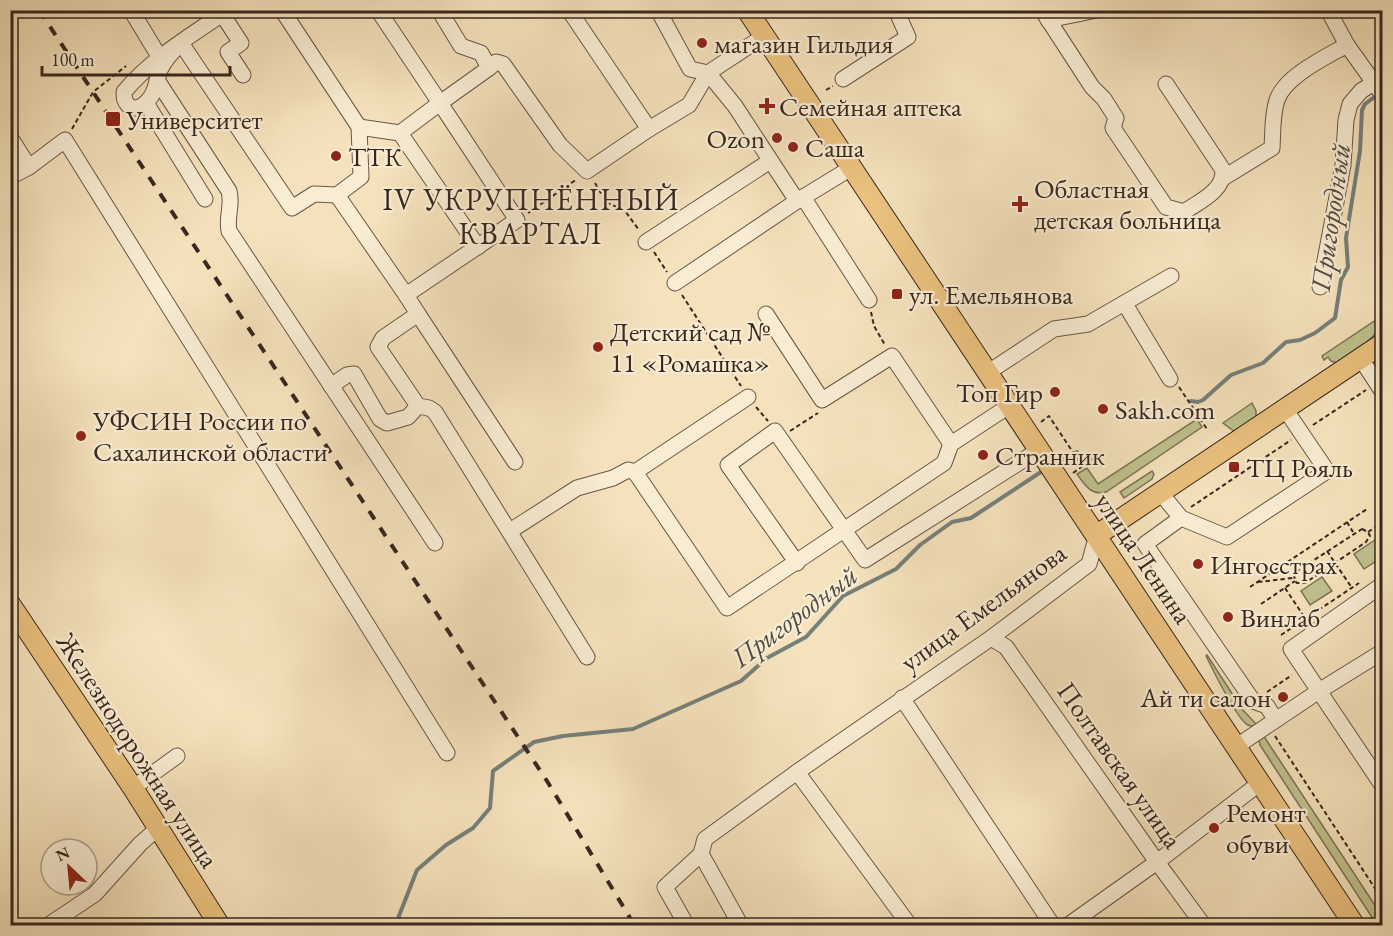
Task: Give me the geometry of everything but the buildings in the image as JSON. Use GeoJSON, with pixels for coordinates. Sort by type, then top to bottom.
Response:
{"type":"FeatureCollection","features":[{"type":"Feature","properties":{"kind":"main road","name":"улица Ленина"},"geometry":{"type":"LineString","coordinates":[[747,10],[1042,455],[1065,475],[1097,535],[1355,926]]}},
{"type":"Feature","properties":{"kind":"main road","name":"улица Емельянова"},"geometry":{"type":"LineString","coordinates":[[1097,535],[1383,344]]}},
{"type":"Feature","properties":{"kind":"main road","name":"Железнодорожная улица"},"geometry":{"type":"LineString","coordinates":[[10,604],[133,788],[220,926]]}},
{"type":"Feature","properties":{"kind":"street"},"geometry":{"type":"LineString","coordinates":[[131,10],[160,58]]}},
{"type":"Feature","properties":{"kind":"street"},"geometry":{"type":"LineString","coordinates":[[181,43],[292,208],[314,194],[337,195],[361,177],[359,127],[282,10]]}},
{"type":"Feature","properties":{"kind":"street"},"geometry":{"type":"LineString","coordinates":[[378,10],[517,220],[406,295]]}},
{"type":"Feature","properties":{"kind":"street"},"geometry":{"type":"LineString","coordinates":[[440,10],[461,46],[481,53],[489,68]]}},
{"type":"Feature","properties":{"kind":"street"},"geometry":{"type":"LineString","coordinates":[[569,10],[649,129]]}},
{"type":"Feature","properties":{"kind":"street"},"geometry":{"type":"LineString","coordinates":[[658,10],[690,69],[708,73],[735,106],[770,161],[800,199],[869,300]]}},
{"type":"Feature","properties":{"kind":"street"},"geometry":{"type":"LineString","coordinates":[[843,80],[908,37],[896,10]]}},
{"type":"Feature","properties":{"kind":"street"},"geometry":{"type":"LineString","coordinates":[[1097,10],[1045,15],[1092,87],[1104,99],[1116,117],[1113,129],[1166,207],[1184,212],[1219,187],[1223,178],[1223,170],[1166,84]]}},
{"type":"Feature","properties":{"kind":"street"},"geometry":{"type":"LineString","coordinates":[[1320,287],[1343,165],[1350,104],[1361,91],[1379,88],[1347,45],[1328,10]]}},
{"type":"Feature","properties":{"kind":"street"},"geometry":{"type":"LineString","coordinates":[[181,43],[166,60],[155,90],[146,103],[135,109],[130,107],[125,102],[124,92],[138,74],[181,43],[225,12],[241,43],[228,52],[243,75]]}},
{"type":"Feature","properties":{"kind":"street"},"geometry":{"type":"LineString","coordinates":[[359,127],[400,133],[496,62],[503,64],[560,145],[587,171],[689,105],[708,73],[764,36]]}},
{"type":"Feature","properties":{"kind":"street"},"geometry":{"type":"LineString","coordinates":[[1223,178],[1272,148],[1274,116],[1278,98],[1289,81],[1347,45]]}},
{"type":"Feature","properties":{"kind":"street"},"geometry":{"type":"LineString","coordinates":[[157,80],[229,191],[232,201],[227,218],[229,231],[435,543]]}},
{"type":"Feature","properties":{"kind":"street"},"geometry":{"type":"LineString","coordinates":[[146,103],[205,199]]}},
{"type":"Feature","properties":{"kind":"street"},"geometry":{"type":"LineString","coordinates":[[400,133],[478,247]]}},
{"type":"Feature","properties":{"kind":"street"},"geometry":{"type":"LineString","coordinates":[[10,137],[29,167]]}},
{"type":"Feature","properties":{"kind":"street"},"geometry":{"type":"LineString","coordinates":[[10,177],[29,167],[65,140],[447,753]]}},
{"type":"Feature","properties":{"kind":"street"},"geometry":{"type":"LineString","coordinates":[[646,242],[770,161]]}},
{"type":"Feature","properties":{"kind":"street"},"geometry":{"type":"LineString","coordinates":[[675,283],[800,199],[851,168]]}},
{"type":"Feature","properties":{"kind":"street"},"geometry":{"type":"LineString","coordinates":[[337,195],[406,295],[515,462]]}},
{"type":"Feature","properties":{"kind":"street"},"geometry":{"type":"LineString","coordinates":[[987,373],[1054,329],[1089,324],[1171,276]]}},
{"type":"Feature","properties":{"kind":"street"},"geometry":{"type":"LineString","coordinates":[[1125,304],[1170,379]]}},
{"type":"Feature","properties":{"kind":"street"},"geometry":{"type":"LineString","coordinates":[[418,314],[383,338],[378,347],[418,406],[435,412],[587,657]]}},
{"type":"Feature","properties":{"kind":"street"},"geometry":{"type":"LineString","coordinates":[[766,314],[822,400],[892,356],[951,444]]}},
{"type":"Feature","properties":{"kind":"street"},"geometry":{"type":"LineString","coordinates":[[1361,359],[1380,387]]}},
{"type":"Feature","properties":{"kind":"street"},"geometry":{"type":"LineString","coordinates":[[332,386],[348,375],[354,374],[380,419],[387,423],[408,417],[418,406]]}},
{"type":"Feature","properties":{"kind":"street"},"geometry":{"type":"LineString","coordinates":[[635,472],[748,397]]}},
{"type":"Feature","properties":{"kind":"street"},"geometry":{"type":"LineString","coordinates":[[510,531],[578,488],[613,478],[628,470],[635,472],[727,608],[944,463],[951,444],[1009,406]]}},
{"type":"Feature","properties":{"kind":"street"},"geometry":{"type":"LineString","coordinates":[[1160,492],[1185,514],[1227,537],[1327,471],[1285,409]]}},
{"type":"Feature","properties":{"kind":"street"},"geometry":{"type":"LineString","coordinates":[[797,562],[728,465],[778,434],[865,560],[1042,455]]}},
{"type":"Feature","properties":{"kind":"street"},"geometry":{"type":"LineString","coordinates":[[1185,514],[1146,544],[1253,700],[1266,706],[1273,725]]}},
{"type":"Feature","properties":{"kind":"street","name":"улица Емельянова"},"geometry":{"type":"LineString","coordinates":[[687,926],[665,887],[701,854],[705,839],[902,698],[991,638],[1089,564],[1097,535]]}},
{"type":"Feature","properties":{"kind":"street"},"geometry":{"type":"LineString","coordinates":[[1379,579],[1356,594],[1291,649],[1383,785]]}},
{"type":"Feature","properties":{"kind":"street","name":"Полтавская улица"},"geometry":{"type":"LineString","coordinates":[[991,638],[1006,647],[1204,926]]}},
{"type":"Feature","properties":{"kind":"street"},"geometry":{"type":"LineString","coordinates":[[1237,746],[1273,725],[1319,691],[1383,652]]}},
{"type":"Feature","properties":{"kind":"street"},"geometry":{"type":"LineString","coordinates":[[902,698],[1053,926]]}},
{"type":"Feature","properties":{"kind":"street"},"geometry":{"type":"LineString","coordinates":[[133,788],[177,756]]}},
{"type":"Feature","properties":{"kind":"street"},"geometry":{"type":"LineString","coordinates":[[797,772],[910,926]]}},
{"type":"Feature","properties":{"kind":"street"},"geometry":{"type":"LineString","coordinates":[[1067,926],[1157,862],[1260,783]]}},
{"type":"Feature","properties":{"kind":"street"},"geometry":{"type":"LineString","coordinates":[[47,926],[94,894],[158,828]]}},
{"type":"Feature","properties":{"kind":"street"},"geometry":{"type":"LineString","coordinates":[[701,854],[741,926]]}},
{"type":"Feature","properties":{"kind":"path"},"geometry":{"type":"LineString","coordinates":[[65,140],[93,92],[126,66]]}},
{"type":"Feature","properties":{"kind":"path"},"geometry":{"type":"LineString","coordinates":[[517,220],[587,171],[606,202],[625,211],[675,283],[748,397],[778,434],[820,411],[822,400]]}},
{"type":"Feature","properties":{"kind":"path"},"geometry":{"type":"LineString","coordinates":[[869,300],[874,326],[892,356]]}},
{"type":"Feature","properties":{"kind":"path"},"geometry":{"type":"LineString","coordinates":[[1170,379],[1178,386],[1207,429]]}},
{"type":"Feature","properties":{"kind":"path"},"geometry":{"type":"LineString","coordinates":[[1185,514],[1302,433],[1380,387]]}},
{"type":"Feature","properties":{"kind":"path"},"geometry":{"type":"LineString","coordinates":[[1041,422],[1049,416],[1082,466]]}},
{"type":"Feature","properties":{"kind":"path"},"geometry":{"type":"LineString","coordinates":[[1065,475],[1094,458]]}},
{"type":"Feature","properties":{"kind":"path"},"geometry":{"type":"LineString","coordinates":[[1250,586],[1367,509]]}},
{"type":"Feature","properties":{"kind":"path"},"geometry":{"type":"LineString","coordinates":[[1347,522],[1354,533]]}},
{"type":"Feature","properties":{"kind":"path"},"geometry":{"type":"LineString","coordinates":[[1368,532],[1383,523]]}},
{"type":"Feature","properties":{"kind":"path"},"geometry":{"type":"LineString","coordinates":[[1261,603],[1285,588],[1294,579],[1297,571],[1354,533],[1362,529],[1368,532]]}},
{"type":"Feature","properties":{"kind":"path"},"geometry":{"type":"LineString","coordinates":[[1294,579],[1298,584],[1305,583],[1366,542],[1370,536],[1368,532]]}},
{"type":"Feature","properties":{"kind":"path"},"geometry":{"type":"LineString","coordinates":[[1327,551],[1356,594]]}},
{"type":"Feature","properties":{"kind":"path"},"geometry":{"type":"LineString","coordinates":[[1290,560],[1297,571]]}},
{"type":"Feature","properties":{"kind":"path"},"geometry":{"type":"LineString","coordinates":[[1379,579],[1383,567]]}},
{"type":"Feature","properties":{"kind":"path"},"geometry":{"type":"LineString","coordinates":[[1256,583],[1294,579]]}},
{"type":"Feature","properties":{"kind":"path"},"geometry":{"type":"LineString","coordinates":[[1281,635],[1305,618],[1356,594],[1359,583]]}},
{"type":"Feature","properties":{"kind":"path"},"geometry":{"type":"LineString","coordinates":[[1285,588],[1305,618]]}},
{"type":"Feature","properties":{"kind":"path"},"geometry":{"type":"LineString","coordinates":[[1253,700],[1304,668]]}},
{"type":"Feature","properties":{"kind":"path"},"geometry":{"type":"LineString","coordinates":[[1273,725],[1383,899]]}},
{"type":"Feature","properties":{"kind":"green space"},"geometry":{"type":"Polygon","coordinates":[[[1382,316],[1382,327],[1364,345],[1337,363],[1328,357],[1324,360],[1322,356],[1382,316]]]}},
{"type":"Feature","properties":{"kind":"green space"},"geometry":{"type":"Polygon","coordinates":[[[1252,403],[1256,411],[1256,418],[1235,432],[1223,423],[1252,403]]]}},
{"type":"Feature","properties":{"kind":"green space"},"geometry":{"type":"Polygon","coordinates":[[[1197,419],[1202,427],[1106,492],[1092,491],[1077,474],[1087,468],[1098,484],[1197,419]]]}},
{"type":"Feature","properties":{"kind":"green space"},"geometry":{"type":"Polygon","coordinates":[[[1152,471],[1154,474],[1152,479],[1124,498],[1120,492],[1152,471]]]}},
{"type":"Feature","properties":{"kind":"green space"},"geometry":{"type":"Polygon","coordinates":[[[1378,538],[1382,545],[1382,557],[1364,569],[1354,554],[1378,538]]]}},
{"type":"Feature","properties":{"kind":"green space"},"geometry":{"type":"Polygon","coordinates":[[[1322,577],[1332,591],[1310,605],[1301,591],[1322,577]]]}},
{"type":"Feature","properties":{"kind":"green space"},"geometry":{"type":"Polygon","coordinates":[[[1207,655],[1242,709],[1257,725],[1248,725],[1238,714],[1219,682],[1207,655]]]}},
{"type":"Feature","properties":{"kind":"green space"},"geometry":{"type":"Polygon","coordinates":[[[1263,735],[1382,916],[1382,925],[1377,925],[1260,745],[1259,740],[1263,735]]]}},
{"type":"Feature","properties":{"kind":"waterway","name":"Пригородный"},"geometry":{"type":"LineString","coordinates":[[1191,401],[1203,400],[1231,375],[1263,363],[1286,342],[1300,340],[1315,333],[1335,318],[1341,280],[1348,267],[1346,238],[1360,151],[1362,110],[1365,104],[1373,98]]}},
{"type":"Feature","properties":{"kind":"waterway","name":"Пригородный"},"geometry":{"type":"LineString","coordinates":[[1056,463],[1077,452]]}},
{"type":"Feature","properties":{"kind":"waterway","name":"Пригородный"},"geometry":{"type":"LineString","coordinates":[[395,926],[417,870],[446,845],[473,828],[490,808],[493,771],[534,742],[563,736],[633,729],[741,681],[767,658],[806,637],[843,596],[896,569],[920,545],[952,522],[971,518],[1044,470]]}},
{"type":"Feature","properties":{"kind":"railway"},"geometry":{"type":"LineString","coordinates":[[39,10],[547,781],[635,926]]}},
{"type":"Feature","properties":{"kind":"place","name":"магазин Гильдия"},"geometry":{"type":"Point","coordinates":[702,43]}},
{"type":"Feature","properties":{"kind":"place","name":"Семейная аптека"},"geometry":{"type":"Point","coordinates":[767,106]}},
{"type":"Feature","properties":{"kind":"place","name":"Университет"},"geometry":{"type":"Point","coordinates":[113,119]}},
{"type":"Feature","properties":{"kind":"place","name":"Ozon"},"geometry":{"type":"Point","coordinates":[777,138]}},
{"type":"Feature","properties":{"kind":"place","name":"Саша"},"geometry":{"type":"Point","coordinates":[793,147]}},
{"type":"Feature","properties":{"kind":"place","name":"ТТК"},"geometry":{"type":"Point","coordinates":[336,156]}},
{"type":"Feature","properties":{"kind":"place","name":"Областная детская больница"},"geometry":{"type":"Point","coordinates":[1020,204]}},
{"type":"Feature","properties":{"kind":"place","name":"ул. Емельянова"},"geometry":{"type":"Point","coordinates":[897,294]}},
{"type":"Feature","properties":{"kind":"place","name":"Детский сад № 11 «Ромашка»"},"geometry":{"type":"Point","coordinates":[598,347]}},
{"type":"Feature","properties":{"kind":"place","name":"Топ Гир"},"geometry":{"type":"Point","coordinates":[1055,392]}},
{"type":"Feature","properties":{"kind":"place","name":"Sakh.com"},"geometry":{"type":"Point","coordinates":[1103,409]}},
{"type":"Feature","properties":{"kind":"place","name":"УФСИН России по Сахалинской области"},"geometry":{"type":"Point","coordinates":[81,436]}},
{"type":"Feature","properties":{"kind":"place","name":"Странник"},"geometry":{"type":"Point","coordinates":[983,455]}},
{"type":"Feature","properties":{"kind":"place","name":"ТЦ Рояль"},"geometry":{"type":"Point","coordinates":[1234,467]}},
{"type":"Feature","properties":{"kind":"place","name":"Ингосстрах"},"geometry":{"type":"Point","coordinates":[1198,564]}},
{"type":"Feature","properties":{"kind":"place","name":"Винлаб"},"geometry":{"type":"Point","coordinates":[1228,617]}},
{"type":"Feature","properties":{"kind":"place","name":"Ай ти салон"},"geometry":{"type":"Point","coordinates":[1283,697]}},
{"type":"Feature","properties":{"kind":"place","name":"Ремонт обуви"},"geometry":{"type":"Point","coordinates":[1214,828]}},
{"type":"Feature","properties":{"kind":"district","name":"IV УКРУПНЁННЫЙ КВАРТАЛ"},"geometry":{"type":"Point","coordinates":[531,216]}}]}
